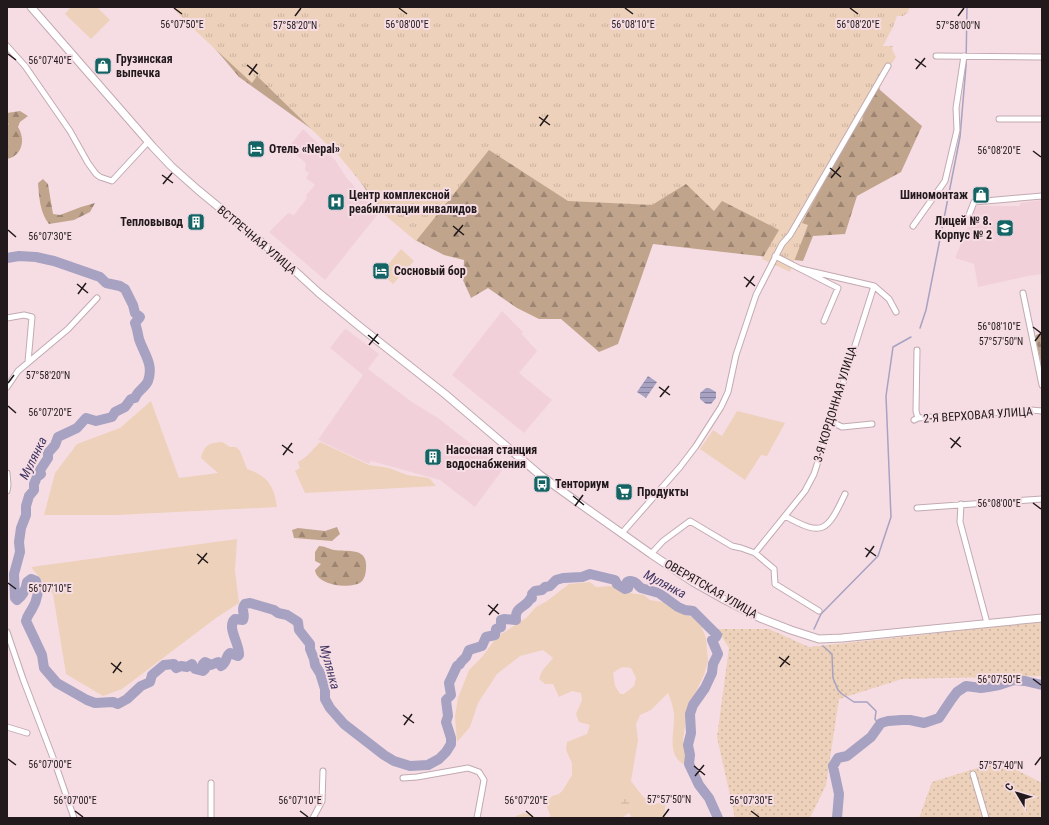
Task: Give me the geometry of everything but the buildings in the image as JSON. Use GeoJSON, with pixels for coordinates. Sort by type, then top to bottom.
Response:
{"type":"FeatureCollection","features":[{"type":"Feature","properties":{"kind":"main road","name":"ВСТРЕЧНАЯ УЛИЦА"},"geometry":{"type":"LineString","coordinates":[[31,7],[148,142],[171,166],[359,326],[445,394],[508,448]]}},
{"type":"Feature","properties":{"kind":"main road","name":"ОВЕРЯТСКАЯ УЛИЦА"},"geometry":{"type":"LineString","coordinates":[[508,448],[546,480],[693,582],[746,610],[784,627],[819,639],[1042,618]]}},
{"type":"Feature","properties":{"kind":"street"},"geometry":{"type":"LineString","coordinates":[[7,46],[25,66],[70,131],[88,163],[100,177],[112,181],[148,142]]}},
{"type":"Feature","properties":{"kind":"street"},"geometry":{"type":"LineString","coordinates":[[936,56],[1042,57]]}},
{"type":"Feature","properties":{"kind":"street"},"geometry":{"type":"LineString","coordinates":[[913,226],[945,181],[957,130],[956,108],[964,56]]}},
{"type":"Feature","properties":{"kind":"street"},"geometry":{"type":"LineString","coordinates":[[622,533],[682,465],[721,407],[728,392],[736,355],[756,295],[775,256],[782,244],[790,235],[888,66]]}},
{"type":"Feature","properties":{"kind":"street"},"geometry":{"type":"LineString","coordinates":[[999,119],[1042,119]]}},
{"type":"Feature","properties":{"kind":"street"},"geometry":{"type":"LineString","coordinates":[[969,215],[974,202],[1042,196]]}},
{"type":"Feature","properties":{"kind":"street"},"geometry":{"type":"LineString","coordinates":[[775,256],[838,288],[824,321]]}},
{"type":"Feature","properties":{"kind":"street"},"geometry":{"type":"LineString","coordinates":[[801,269],[874,286],[889,299],[896,312]]}},
{"type":"Feature","properties":{"kind":"street","name":"3-Я КОРДОННАЯ УЛИЦА"},"geometry":{"type":"LineString","coordinates":[[755,554],[805,491],[814,474],[874,286]]}},
{"type":"Feature","properties":{"kind":"street"},"geometry":{"type":"LineString","coordinates":[[1023,293],[1042,385]]}},
{"type":"Feature","properties":{"kind":"street"},"geometry":{"type":"LineString","coordinates":[[7,386],[18,371],[68,329],[97,298]]}},
{"type":"Feature","properties":{"kind":"street"},"geometry":{"type":"LineString","coordinates":[[7,318],[24,314],[32,317],[28,362]]}},
{"type":"Feature","properties":{"kind":"street","name":"2-Я ВЕРХОВАЯ УЛИЦА"},"geometry":{"type":"LineString","coordinates":[[917,350],[916,419],[1031,410],[1042,411]]}},
{"type":"Feature","properties":{"kind":"street"},"geometry":{"type":"LineString","coordinates":[[830,422],[842,427],[872,424]]}},
{"type":"Feature","properties":{"kind":"street"},"geometry":{"type":"LineString","coordinates":[[7,473],[7,491]]}},
{"type":"Feature","properties":{"kind":"street"},"geometry":{"type":"LineString","coordinates":[[785,516],[806,527],[815,529],[825,526],[835,515],[845,494]]}},
{"type":"Feature","properties":{"kind":"street"},"geometry":{"type":"LineString","coordinates":[[917,508],[1042,499]]}},
{"type":"Feature","properties":{"kind":"street"},"geometry":{"type":"LineString","coordinates":[[961,504],[960,522],[987,623]]}},
{"type":"Feature","properties":{"kind":"street"},"geometry":{"type":"LineString","coordinates":[[651,554],[664,541],[690,521],[732,546],[755,554],[774,570],[775,584],[819,611]]}},
{"type":"Feature","properties":{"kind":"street"},"geometry":{"type":"LineString","coordinates":[[7,632],[23,679],[56,763],[74,818]]}},
{"type":"Feature","properties":{"kind":"street"},"geometry":{"type":"LineString","coordinates":[[7,727],[27,733]]}},
{"type":"Feature","properties":{"kind":"street"},"geometry":{"type":"LineString","coordinates":[[403,778],[468,768],[479,772],[484,780],[477,818]]}},
{"type":"Feature","properties":{"kind":"street"},"geometry":{"type":"LineString","coordinates":[[313,818],[322,801],[323,771]]}},
{"type":"Feature","properties":{"kind":"street"},"geometry":{"type":"LineString","coordinates":[[973,774],[986,818]]}},
{"type":"Feature","properties":{"kind":"street"},"geometry":{"type":"LineString","coordinates":[[210,783],[211,818]]}},
{"type":"Feature","properties":{"kind":"shaded area","name":"Центр комплексной реабилитации инвалидов"},"geometry":{"type":"Polygon","coordinates":[[[303,129],[335,160],[346,177],[378,214],[325,280],[269,232],[288,213],[294,215],[307,198],[306,195],[315,185],[306,178],[309,173],[305,170],[306,163],[288,148],[303,129]]]}},
{"type":"Feature","properties":{"kind":"shaded area","name":"Лицей № 8. Корпус № 2"},"geometry":{"type":"Polygon","coordinates":[[[1042,200],[1042,274],[978,287],[974,264],[955,258],[976,206],[1020,206],[1020,203],[1042,200]]]}},
{"type":"Feature","properties":{"kind":"shaded area"},"geometry":{"type":"Polygon","coordinates":[[[502,311],[523,332],[522,334],[537,351],[519,373],[552,400],[524,433],[452,375],[502,311]]]}},
{"type":"Feature","properties":{"kind":"shaded area"},"geometry":{"type":"Polygon","coordinates":[[[346,329],[379,354],[368,369],[412,402],[438,418],[503,469],[475,507],[440,480],[371,461],[369,464],[318,440],[363,375],[330,348],[346,329]]]}},
{"type":"Feature","properties":{"kind":"shaded area"},"geometry":{"type":"Polygon","coordinates":[[[648,376],[657,382],[646,398],[637,392],[648,376]]]}},
{"type":"Feature","properties":{"kind":"shaded area"},"geometry":{"type":"Polygon","coordinates":[[[706,388],[716,392],[716,398],[711,404],[706,404],[700,399],[700,393],[706,388]]]}},
{"type":"Feature","properties":{"kind":"green space"},"geometry":{"type":"Polygon","coordinates":[[[71,7],[97,7],[110,20],[91,39],[65,14],[71,7]]]}},
{"type":"Feature","properties":{"kind":"green space"},"geometry":{"type":"Polygon","coordinates":[[[172,7],[910,7],[907,14],[904,16],[897,16],[883,46],[893,46],[892,49],[896,57],[866,102],[862,121],[851,125],[821,188],[802,223],[808,225],[790,272],[762,259],[779,230],[722,201],[714,211],[686,184],[652,205],[568,201],[489,150],[416,241],[380,211],[382,208],[340,157],[257,76],[252,83],[186,22],[172,7]]]}},
{"type":"Feature","properties":{"kind":"green space"},"geometry":{"type":"Polygon","coordinates":[[[180,7],[872,67],[880,90],[922,126],[901,172],[857,196],[845,234],[813,236],[803,261],[653,244],[618,344],[599,352],[561,319],[539,319],[517,308],[488,288],[471,298],[463,280],[464,260],[444,255],[417,241],[378,208],[338,148],[239,77],[180,7]]]}},
{"type":"Feature","properties":{"kind":"green space"},"geometry":{"type":"Polygon","coordinates":[[[20,111],[28,116],[20,122],[18,127],[22,137],[21,147],[16,155],[7,159],[7,125],[9,124],[7,123],[7,113],[20,111]]]}},
{"type":"Feature","properties":{"kind":"green space"},"geometry":{"type":"Polygon","coordinates":[[[43,179],[48,184],[53,214],[60,215],[95,203],[90,212],[74,220],[49,224],[42,210],[40,199],[38,183],[43,179]]]}},
{"type":"Feature","properties":{"kind":"green space"},"geometry":{"type":"Polygon","coordinates":[[[401,249],[414,261],[393,284],[381,273],[401,249]]]}},
{"type":"Feature","properties":{"kind":"green space"},"geometry":{"type":"Polygon","coordinates":[[[1042,334],[1041,363],[1035,336],[1042,334]]]}},
{"type":"Feature","properties":{"kind":"green space"},"geometry":{"type":"Polygon","coordinates":[[[151,401],[179,478],[218,473],[201,458],[206,447],[210,444],[222,442],[230,447],[236,447],[240,451],[247,469],[260,475],[269,483],[274,493],[277,507],[116,515],[44,515],[55,473],[77,444],[120,428],[151,401]]]}},
{"type":"Feature","properties":{"kind":"green space"},"geometry":{"type":"Polygon","coordinates":[[[737,411],[785,423],[767,456],[761,455],[745,480],[700,449],[713,430],[722,436],[737,411]]]}},
{"type":"Feature","properties":{"kind":"green space"},"geometry":{"type":"Polygon","coordinates":[[[320,442],[369,465],[389,468],[407,475],[429,478],[436,486],[305,493],[295,471],[300,468],[298,462],[307,456],[320,442]]]}},
{"type":"Feature","properties":{"kind":"green space"},"geometry":{"type":"Polygon","coordinates":[[[337,527],[340,534],[332,541],[294,538],[292,530],[298,528],[325,531],[337,527]]]}},
{"type":"Feature","properties":{"kind":"green space"},"geometry":{"type":"Polygon","coordinates":[[[237,539],[235,570],[239,603],[216,618],[122,689],[103,696],[66,674],[53,594],[31,567],[237,539]]]}},
{"type":"Feature","properties":{"kind":"green space"},"geometry":{"type":"Polygon","coordinates":[[[319,546],[334,550],[356,552],[364,557],[366,561],[366,568],[362,581],[349,586],[342,586],[334,585],[321,579],[315,570],[321,564],[315,561],[315,552],[319,546]]]}},
{"type":"Feature","properties":{"kind":"green space"},"geometry":{"type":"Polygon","coordinates":[[[590,582],[596,587],[613,586],[617,589],[630,593],[644,595],[650,600],[668,603],[680,613],[692,617],[701,626],[706,638],[708,661],[704,675],[687,713],[683,740],[688,755],[686,763],[683,764],[678,759],[673,748],[674,714],[668,693],[651,710],[640,715],[636,724],[638,740],[631,781],[651,805],[666,801],[664,818],[632,818],[629,813],[621,818],[550,818],[546,804],[552,796],[559,794],[563,790],[572,775],[572,763],[566,750],[567,742],[587,734],[590,725],[579,722],[576,714],[582,700],[581,693],[572,691],[559,697],[553,684],[545,684],[539,679],[542,671],[553,658],[543,650],[520,656],[497,674],[478,703],[470,727],[457,742],[455,716],[458,698],[469,670],[482,657],[497,637],[526,618],[536,607],[547,601],[569,584],[590,582]],[[620,668],[613,673],[615,686],[620,694],[624,694],[634,686],[636,678],[631,668],[620,668]]]}},
{"type":"Feature","properties":{"kind":"green space"},"geometry":{"type":"Polygon","coordinates":[[[1042,622],[1042,676],[902,679],[839,699],[826,785],[810,818],[735,818],[717,737],[729,648],[717,629],[769,629],[809,647],[1042,622]]]}},
{"type":"Feature","properties":{"kind":"green space"},"geometry":{"type":"Polygon","coordinates":[[[1000,761],[1042,783],[1042,818],[919,818],[932,782],[1000,761]]]}},
{"type":"Feature","properties":{"kind":"green space"},"geometry":{"type":"Polygon","coordinates":[[[619,796],[626,798],[631,803],[626,806],[620,806],[617,798],[619,796]]]}},
{"type":"Feature","properties":{"kind":"green space"},"geometry":{"type":"Polygon","coordinates":[[[524,813],[539,818],[515,818],[516,816],[524,813]]]}},
{"type":"Feature","properties":{"kind":"waterway"},"geometry":{"type":"LineString","coordinates":[[920,328],[926,310],[960,137],[966,66],[967,7]]}},
{"type":"Feature","properties":{"kind":"waterway","name":"Мулянка"},"geometry":{"type":"LineString","coordinates":[[7,258],[19,256],[36,257],[54,261],[100,277],[106,283],[120,286],[125,289],[133,305],[135,313],[140,317],[135,323],[150,369],[150,375],[145,386],[137,393],[135,398],[131,399],[125,407],[115,412],[112,417],[96,421],[86,418],[77,428],[58,437],[55,445],[48,453],[48,458],[40,470],[41,474],[37,477],[34,484],[34,490],[29,496],[26,506],[26,515],[21,528],[19,542],[20,552],[14,574],[15,598],[17,600],[21,596],[27,582],[31,579],[36,581],[38,588],[37,599],[26,621],[42,655],[44,668],[57,683],[95,703],[113,702],[118,704],[127,699],[141,686],[150,682],[152,675],[164,665],[174,664],[176,668],[181,666],[187,667],[192,664],[195,669],[203,671],[205,669],[203,664],[205,662],[211,665],[218,662],[221,666],[225,663],[227,656],[230,653],[239,655],[232,626],[235,619],[243,620],[244,606],[245,604],[250,603],[287,615],[298,622],[299,630],[310,644],[315,665],[320,673],[325,689],[325,699],[330,708],[344,724],[394,761],[410,766],[428,765],[439,759],[451,744],[451,738],[446,722],[448,716],[446,700],[451,695],[449,683],[457,666],[466,657],[469,650],[482,646],[486,637],[495,635],[496,629],[501,627],[501,620],[516,620],[518,610],[532,598],[532,594],[535,591],[542,590],[545,587],[550,586],[556,580],[582,577],[590,574],[615,580],[617,584],[625,589],[628,588],[627,582],[631,581],[635,582],[641,588],[659,593],[678,607],[693,611],[717,635],[712,640],[718,654],[713,664],[712,673],[705,688],[693,705],[690,714],[691,733],[688,745],[690,755],[689,764],[699,785],[709,798],[718,818]]}},
{"type":"Feature","properties":{"kind":"waterway"},"geometry":{"type":"LineString","coordinates":[[814,629],[821,614],[878,556],[891,517],[886,396],[893,347],[911,337]]}},
{"type":"Feature","properties":{"kind":"waterway"},"geometry":{"type":"LineString","coordinates":[[823,646],[832,654],[833,678],[838,690],[854,702],[867,702],[876,711],[875,719],[879,725]]}},
{"type":"Feature","properties":{"kind":"waterway","name":"Мулянка"},"geometry":{"type":"LineString","coordinates":[[837,818],[839,794],[833,766],[838,758],[847,756],[871,737],[881,723],[902,720],[924,723],[939,718],[957,692],[966,686],[981,688],[999,685],[1014,680],[1042,685]]}},
{"type":"Feature","properties":{"kind":"place","name":"Грузинская выпечка"},"geometry":{"type":"Point","coordinates":[103,66]}},
{"type":"Feature","properties":{"kind":"place","name":"Отель «Nepal»"},"geometry":{"type":"Point","coordinates":[256,149]}},
{"type":"Feature","properties":{"kind":"place","name":"Шиномонтаж"},"geometry":{"type":"Point","coordinates":[981,195]}},
{"type":"Feature","properties":{"kind":"place","name":"Центр комплексной реабилитации инвалидов"},"geometry":{"type":"Point","coordinates":[336,202]}},
{"type":"Feature","properties":{"kind":"place","name":"Тепловывод"},"geometry":{"type":"Point","coordinates":[196,222]}},
{"type":"Feature","properties":{"kind":"place","name":"Лицей № 8. Корпус № 2"},"geometry":{"type":"Point","coordinates":[1005,228]}},
{"type":"Feature","properties":{"kind":"place","name":"Сосновый бор"},"geometry":{"type":"Point","coordinates":[381,271]}},
{"type":"Feature","properties":{"kind":"place","name":"Насосная станция водоснабжения"},"geometry":{"type":"Point","coordinates":[433,457]}},
{"type":"Feature","properties":{"kind":"place","name":"Тенториум"},"geometry":{"type":"Point","coordinates":[542,484]}},
{"type":"Feature","properties":{"kind":"place","name":"Пpoдукты"},"geometry":{"type":"Point","coordinates":[624,492]}}]}
